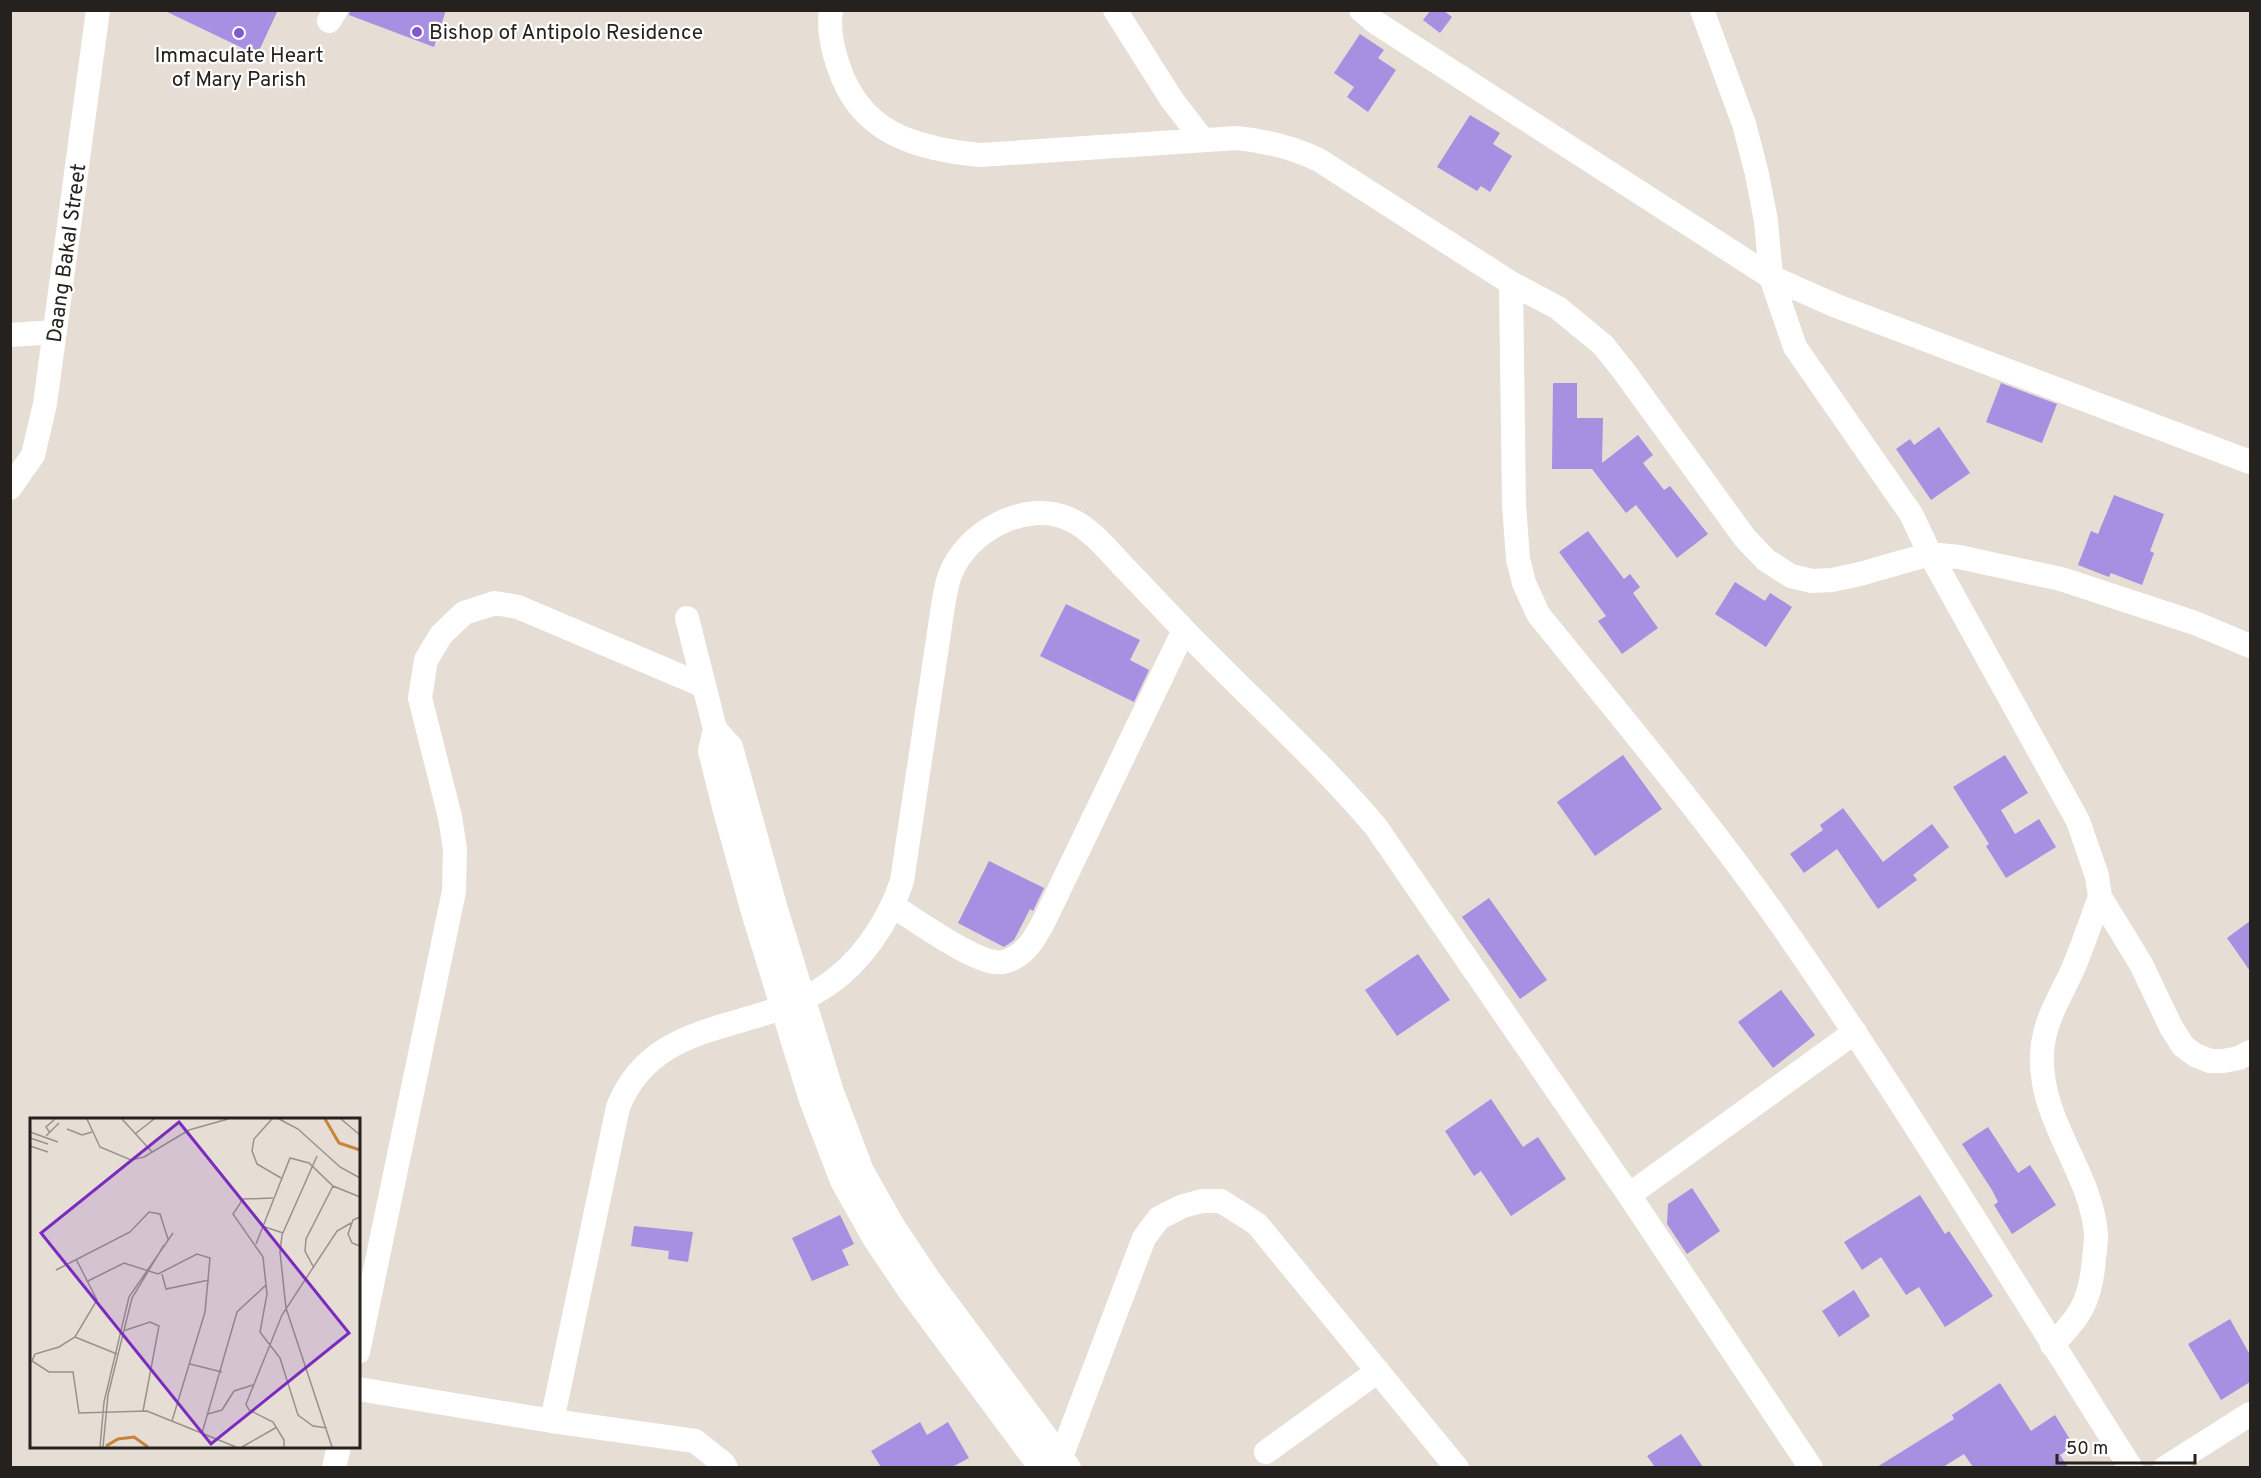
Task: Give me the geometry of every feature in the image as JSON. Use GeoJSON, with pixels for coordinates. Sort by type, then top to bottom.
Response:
{"type":"FeatureCollection","features":[{"type":"Feature","properties":{"kind":"street","name":"Daang Bakal Street"},"geometry":{"type":"LineString","coordinates":[[10,488],[33,455],[45,404],[98,10]]}},
{"type":"Feature","properties":{"kind":"street"},"geometry":{"type":"LineString","coordinates":[[831,10],[831,44],[842,78],[860,108],[879,127],[910,142],[941,151],[980,155],[1237,138],[1265,141],[1294,148],[1319,160],[1511,283],[1558,308],[1603,345],[1745,538],[1766,560],[1791,576],[1812,581],[1832,580],[1930,554],[1971,559],[2061,579],[2195,623],[2250,646]]}},
{"type":"Feature","properties":{"kind":"street"},"geometry":{"type":"LineString","coordinates":[[1115,10],[1172,100],[1203,140]]}},
{"type":"Feature","properties":{"kind":"street"},"geometry":{"type":"LineString","coordinates":[[1361,10],[1385,28],[1770,277],[1834,305],[2250,462]]}},
{"type":"Feature","properties":{"kind":"street"},"geometry":{"type":"LineString","coordinates":[[1702,10],[1744,124],[1766,221],[1770,277],[1795,347],[1911,514],[1930,554],[2078,820],[2097,876],[2100,897],[2141,964],[2171,1027],[2183,1046],[2195,1055],[2210,1061],[2223,1062],[2239,1058],[2250,1052]]}},
{"type":"Feature","properties":{"kind":"street"},"geometry":{"type":"LineString","coordinates":[[1511,283],[1514,504],[1518,559],[1524,583],[1538,614],[1698,812],[1770,909],[1855,1032],[2131,1467]]}},
{"type":"Feature","properties":{"kind":"street"},"geometry":{"type":"LineString","coordinates":[[10,335],[55,332]]}},
{"type":"Feature","properties":{"kind":"street"},"geometry":{"type":"LineString","coordinates":[[552,1421],[618,1107],[624,1093],[647,1062],[676,1042],[793,1002],[820,990],[840,976],[877,932],[893,906],[902,881],[943,606],[950,575],[964,551],[985,531],[1016,517],[1044,512],[1069,519],[1100,542],[1184,630],[1342,787],[1376,828],[1629,1195],[1810,1467]]}},
{"type":"Feature","properties":{"kind":"street"},"geometry":{"type":"LineString","coordinates":[[360,1342],[454,891],[455,849],[450,818],[420,698],[426,660],[441,635],[464,614],[495,603],[518,607],[704,686]]}},
{"type":"Feature","properties":{"kind":"street"},"geometry":{"type":"LineString","coordinates":[[687,618],[715,729],[731,747],[775,906],[793,1002],[862,1171],[892,1226],[1054,1465]]}},
{"type":"Feature","properties":{"kind":"street"},"geometry":{"type":"LineString","coordinates":[[893,906],[970,954],[989,962],[1003,962],[1018,956],[1035,937],[1046,917],[1184,630]]}},
{"type":"Feature","properties":{"kind":"street"},"geometry":{"type":"LineString","coordinates":[[2052,1345],[2076,1320],[2085,1303],[2093,1278],[2096,1236],[2091,1210],[2045,1098],[2042,1053],[2045,1031],[2083,945],[2100,897]]}},
{"type":"Feature","properties":{"kind":"street"},"geometry":{"type":"LineString","coordinates":[[1629,1195],[1855,1032]]}},
{"type":"Feature","properties":{"kind":"street"},"geometry":{"type":"LineString","coordinates":[[1054,1465],[1143,1238],[1159,1218],[1184,1206],[1202,1201],[1221,1201],[1257,1224],[1457,1467]]}},
{"type":"Feature","properties":{"kind":"street"},"geometry":{"type":"LineString","coordinates":[[1266,1452],[1378,1371]]}},
{"type":"Feature","properties":{"kind":"street"},"geometry":{"type":"LineString","coordinates":[[360,1389],[552,1421],[695,1441],[726,1467]]}},
{"type":"Feature","properties":{"kind":"street"},"geometry":{"type":"LineString","coordinates":[[2165,1467],[2250,1414]]}},
{"type":"Feature","properties":{"kind":"street"},"geometry":{"type":"LineString","coordinates":[[334,1467],[339,1448]]}},
{"type":"Feature","properties":{"kind":"building","name":"Immaculate Heart of Mary Parish"},"geometry":{"type":"Polygon","coordinates":[[[163,10],[278,10],[257,55],[163,10]]]}},
{"type":"Feature","properties":{"kind":"building","name":"Bishop of Antipolo Residence"},"geometry":{"type":"Polygon","coordinates":[[[350,10],[446,10],[434,47],[349,15],[350,10]]]}},
{"type":"Feature","properties":{"kind":"building"},"geometry":{"type":"Polygon","coordinates":[[[1431,10],[1443,10],[1452,17],[1440,33],[1423,20],[1431,10]]]}},
{"type":"Feature","properties":{"kind":"building"},"geometry":{"type":"Polygon","coordinates":[[[1360,34],[1384,50],[1378,58],[1396,70],[1368,112],[1347,97],[1354,87],[1334,73],[1360,34]]]}},
{"type":"Feature","properties":{"kind":"building"},"geometry":{"type":"Polygon","coordinates":[[[1470,115],[1500,133],[1493,144],[1512,156],[1490,192],[1481,186],[1477,191],[1437,167],[1470,115]]]}},
{"type":"Feature","properties":{"kind":"building"},"geometry":{"type":"Polygon","coordinates":[[[1553,383],[1577,383],[1577,418],[1603,418],[1602,463],[1638,435],[1653,455],[1643,463],[1664,490],[1670,486],[1708,534],[1677,558],[1636,505],[1626,513],[1592,469],[1552,469],[1553,383]]]}},
{"type":"Feature","properties":{"kind":"building"},"geometry":{"type":"Polygon","coordinates":[[[2001,383],[2057,404],[2042,443],[1986,422],[2001,383]]]}},
{"type":"Feature","properties":{"kind":"building"},"geometry":{"type":"Polygon","coordinates":[[[1939,427],[1970,473],[1931,500],[1896,449],[1910,439],[1914,445],[1939,427]]]}},
{"type":"Feature","properties":{"kind":"building"},"geometry":{"type":"Polygon","coordinates":[[[2114,495],[2164,514],[2150,551],[2154,553],[2142,585],[2111,573],[2109,577],[2078,565],[2091,531],[2098,534],[2114,495]]]}},
{"type":"Feature","properties":{"kind":"building"},"geometry":{"type":"Polygon","coordinates":[[[1588,531],[1624,579],[1630,574],[1640,587],[1633,593],[1658,628],[1622,654],[1598,621],[1606,616],[1559,552],[1588,531]]]}},
{"type":"Feature","properties":{"kind":"building"},"geometry":{"type":"Polygon","coordinates":[[[1735,582],[1765,601],[1770,593],[1792,607],[1766,647],[1715,614],[1735,582]]]}},
{"type":"Feature","properties":{"kind":"building"},"geometry":{"type":"Polygon","coordinates":[[[1066,604],[1140,640],[1130,660],[1149,670],[1134,702],[1040,656],[1066,604]]]}},
{"type":"Feature","properties":{"kind":"building"},"geometry":{"type":"Polygon","coordinates":[[[1623,755],[1662,809],[1595,856],[1557,802],[1623,755]]]}},
{"type":"Feature","properties":{"kind":"building"},"geometry":{"type":"Polygon","coordinates":[[[2005,755],[2028,793],[2001,810],[2015,834],[2039,819],[2056,847],[2006,878],[1986,846],[1989,844],[1953,787],[2005,755]]]}},
{"type":"Feature","properties":{"kind":"building"},"geometry":{"type":"Polygon","coordinates":[[[1843,808],[1883,862],[1932,824],[1949,847],[1913,875],[1917,880],[1878,909],[1837,849],[1804,873],[1790,854],[1823,830],[1820,825],[1843,808]]]}},
{"type":"Feature","properties":{"kind":"building"},"geometry":{"type":"Polygon","coordinates":[[[989,861],[1044,888],[1033,911],[1030,909],[1014,940],[1004,947],[958,923],[989,861]]]}},
{"type":"Feature","properties":{"kind":"building"},"geometry":{"type":"Polygon","coordinates":[[[1489,898],[1547,980],[1520,999],[1462,917],[1489,898]]]}},
{"type":"Feature","properties":{"kind":"building"},"geometry":{"type":"Polygon","coordinates":[[[2250,921],[2250,971],[2227,938],[2250,921]]]}},
{"type":"Feature","properties":{"kind":"building"},"geometry":{"type":"Polygon","coordinates":[[[1418,954],[1450,1000],[1397,1036],[1365,990],[1418,954]]]}},
{"type":"Feature","properties":{"kind":"building"},"geometry":{"type":"Polygon","coordinates":[[[1781,990],[1815,1035],[1773,1068],[1738,1022],[1781,990]]]}},
{"type":"Feature","properties":{"kind":"building"},"geometry":{"type":"Polygon","coordinates":[[[1491,1099],[1523,1147],[1538,1137],[1566,1179],[1511,1216],[1481,1171],[1474,1176],[1445,1131],[1491,1099]]]}},
{"type":"Feature","properties":{"kind":"building"},"geometry":{"type":"Polygon","coordinates":[[[1988,1127],[2018,1173],[2030,1165],[2056,1205],[2012,1234],[1994,1205],[1998,1202],[1992,1190],[1962,1144],[1988,1127]]]}},
{"type":"Feature","properties":{"kind":"building"},"geometry":{"type":"Polygon","coordinates":[[[1692,1188],[1720,1231],[1687,1254],[1667,1224],[1668,1204],[1692,1188]]]}},
{"type":"Feature","properties":{"kind":"building"},"geometry":{"type":"Polygon","coordinates":[[[1920,1195],[1945,1234],[1949,1231],[1993,1296],[1945,1327],[1919,1287],[1906,1295],[1881,1257],[1862,1270],[1844,1242],[1920,1195]]]}},
{"type":"Feature","properties":{"kind":"building"},"geometry":{"type":"Polygon","coordinates":[[[840,1215],[854,1244],[842,1250],[849,1265],[812,1281],[792,1238],[840,1215]]]}},
{"type":"Feature","properties":{"kind":"building"},"geometry":{"type":"Polygon","coordinates":[[[634,1226],[693,1232],[688,1262],[668,1259],[669,1251],[631,1246],[634,1226]]]}},
{"type":"Feature","properties":{"kind":"building"},"geometry":{"type":"Polygon","coordinates":[[[1854,1290],[1870,1316],[1839,1337],[1822,1311],[1854,1290]]]}},
{"type":"Feature","properties":{"kind":"building"},"geometry":{"type":"Polygon","coordinates":[[[2230,1319],[2250,1355],[2250,1382],[2221,1400],[2188,1344],[2230,1319]]]}},
{"type":"Feature","properties":{"kind":"building"},"geometry":{"type":"Polygon","coordinates":[[[2000,1383],[2031,1431],[2055,1415],[2074,1446],[2060,1455],[2068,1467],[1973,1467],[1964,1454],[1943,1467],[1877,1467],[1954,1419],[1952,1415],[2000,1383]]]}},
{"type":"Feature","properties":{"kind":"building"},"geometry":{"type":"Polygon","coordinates":[[[920,1422],[927,1435],[948,1422],[969,1458],[952,1467],[881,1467],[871,1451],[920,1422]]]}},
{"type":"Feature","properties":{"kind":"building"},"geometry":{"type":"Polygon","coordinates":[[[1681,1434],[1703,1467],[1655,1467],[1647,1456],[1681,1434]]]}},
{"type":"Feature","properties":{"kind":"place","name":"Bishop of Antipolo Residence"},"geometry":{"type":"Point","coordinates":[417,32]}},
{"type":"Feature","properties":{"kind":"place","name":"Immaculate Heart of Mary Parish"},"geometry":{"type":"Point","coordinates":[239,33]}}]}
